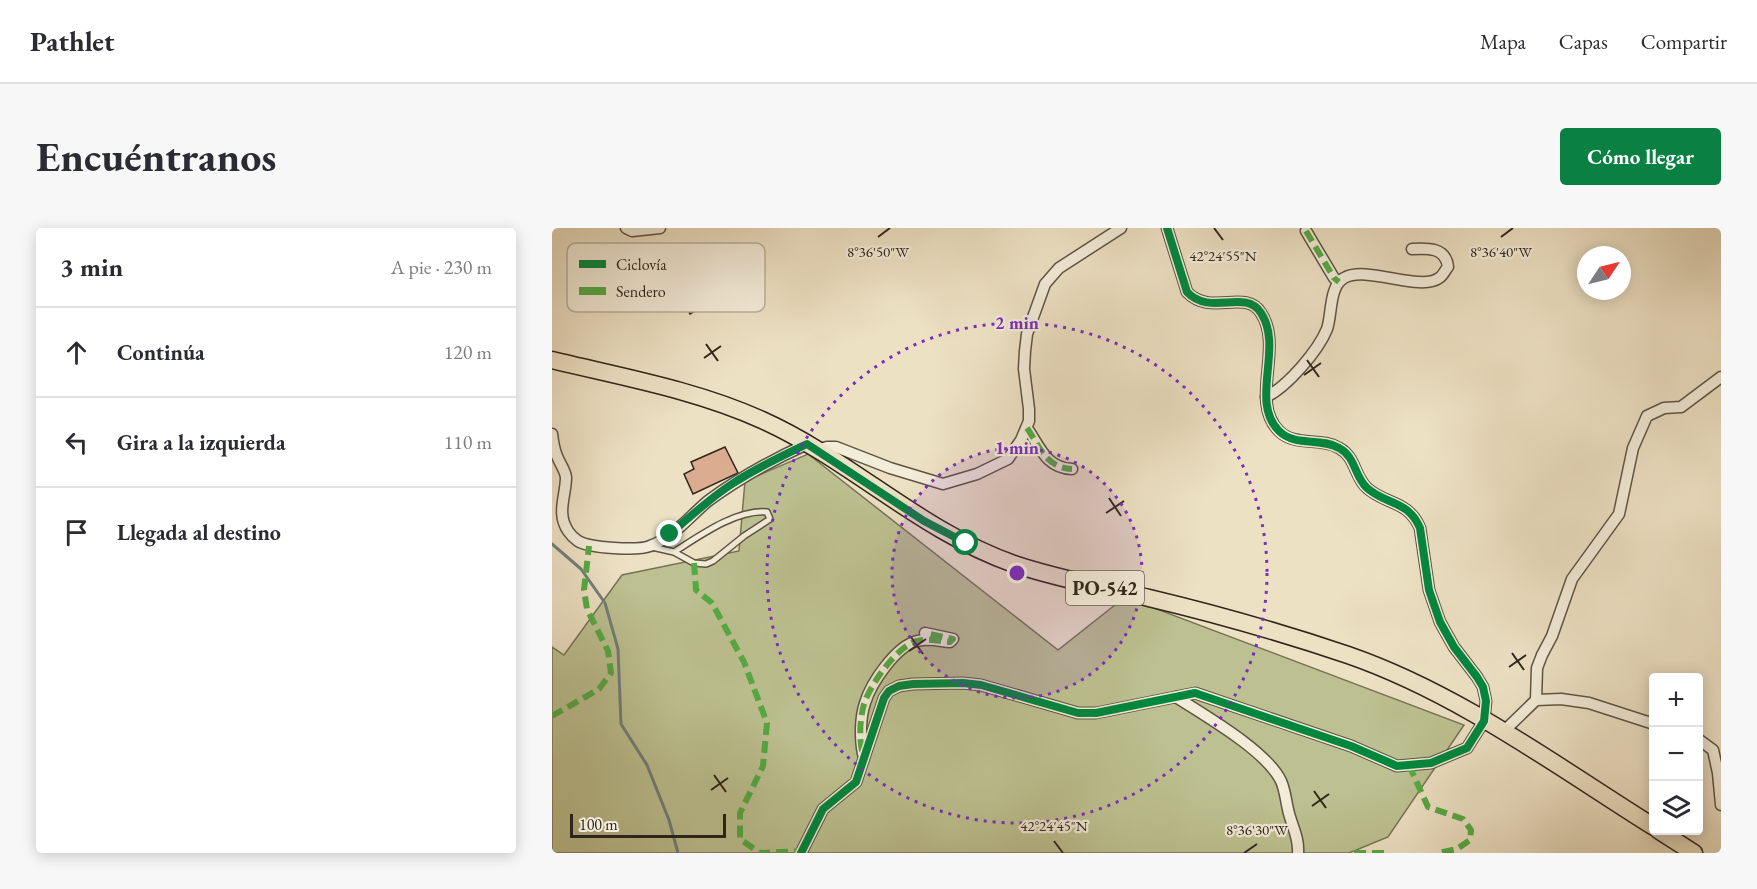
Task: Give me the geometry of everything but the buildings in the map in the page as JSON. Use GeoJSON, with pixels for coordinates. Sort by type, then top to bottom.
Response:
{"type":"FeatureCollection","features":[{"type":"Feature","properties":{"kind":"main road","name":"PO-542"},"geometry":{"type":"LineString","coordinates":[[552,360],[716,403],[762,419],[813,447],[924,521],[966,543],[1015,564],[1189,608],[1351,656],[1439,696],[1484,721],[1649,824]]}},
{"type":"Feature","properties":{"kind":"main road"},"geometry":{"type":"LineString","coordinates":[[1665,835],[1694,853]]}},
{"type":"Feature","properties":{"kind":"street"},"geometry":{"type":"LineString","coordinates":[[626,228],[632,231],[660,228]]}},
{"type":"Feature","properties":{"kind":"street"},"geometry":{"type":"LineString","coordinates":[[552,434],[557,458],[566,474],[562,517],[568,531],[577,541],[589,546],[641,548],[651,546],[670,534],[733,483],[772,460],[813,447],[836,447],[898,471],[943,484],[977,474],[1008,459],[1015,452],[1027,428],[1029,409],[1024,369],[1027,334],[1044,284],[1059,268],[1121,228]]}},
{"type":"Feature","properties":{"kind":"street"},"geometry":{"type":"LineString","coordinates":[[801,853],[823,809],[856,782],[884,698],[889,691],[899,686],[963,683],[981,685],[1078,713],[1096,713],[1195,693],[1351,746],[1397,766],[1431,763],[1467,748],[1484,721],[1486,701],[1483,687],[1454,647],[1440,622],[1429,590],[1420,528],[1416,519],[1402,507],[1365,487],[1353,460],[1346,452],[1324,441],[1293,439],[1278,430],[1273,422],[1266,398],[1270,363],[1269,339],[1266,322],[1261,312],[1255,305],[1248,302],[1209,303],[1193,298],[1187,292],[1167,228]]}},
{"type":"Feature","properties":{"kind":"street"},"geometry":{"type":"LineString","coordinates":[[1306,231],[1334,278],[1339,282]]}},
{"type":"Feature","properties":{"kind":"street"},"geometry":{"type":"LineString","coordinates":[[1266,398],[1276,392],[1318,346],[1327,329],[1335,288],[1346,276],[1392,278],[1424,283],[1439,279],[1448,267],[1444,256],[1434,249],[1412,249]]}},
{"type":"Feature","properties":{"kind":"street"},"geometry":{"type":"LineString","coordinates":[[1536,700],[1537,668],[1542,655],[1552,636],[1572,579],[1619,514],[1633,448],[1647,416],[1664,408],[1681,406],[1721,377]]}},
{"type":"Feature","properties":{"kind":"street"},"geometry":{"type":"LineString","coordinates":[[1027,428],[1049,460],[1058,467],[1072,469]]}},
{"type":"Feature","properties":{"kind":"street"},"geometry":{"type":"LineString","coordinates":[[552,494],[564,486]]}},
{"type":"Feature","properties":{"kind":"street"},"geometry":{"type":"LineString","coordinates":[[864,756],[861,731],[864,706],[876,681],[893,657],[903,647],[916,641],[950,642],[953,639],[925,633]]}},
{"type":"Feature","properties":{"kind":"street"},"geometry":{"type":"LineString","coordinates":[[1176,697],[1223,728],[1270,766],[1280,780],[1285,793],[1289,815],[1299,844],[1298,853]]}},
{"type":"Feature","properties":{"kind":"street"},"geometry":{"type":"LineString","coordinates":[[1503,732],[1536,700],[1561,699],[1589,703],[1649,723]]}},
{"type":"Feature","properties":{"kind":"street"},"geometry":{"type":"LineString","coordinates":[[1717,746],[1721,805]]}},
{"type":"Feature","properties":{"kind":"lane"},"geometry":{"type":"LineString","coordinates":[[651,546],[674,552],[694,563],[713,561],[770,519],[770,516],[767,512],[759,511],[728,521],[710,529],[674,552]]}},
{"type":"Feature","properties":{"kind":"green space"},"geometry":{"type":"Polygon","coordinates":[[[808,454],[1058,650],[1125,597],[1464,725],[1388,837],[1349,853],[552,853],[552,647],[564,655],[622,575],[739,551],[745,481],[808,454]]]}},
{"type":"Feature","properties":{"kind":"waterway"},"geometry":{"type":"LineString","coordinates":[[552,544],[581,569],[605,603],[618,649],[621,724],[647,765],[669,820],[678,853]]}},
{"type":"Feature","properties":{"kind":"marked path"},"geometry":{"type":"LineString","coordinates":[[1306,231],[1334,278],[1339,282]]}},
{"type":"Feature","properties":{"kind":"marked path"},"geometry":{"type":"LineString","coordinates":[[1027,428],[1050,461],[1063,468],[1072,469]]}},
{"type":"Feature","properties":{"kind":"marked path"},"geometry":{"type":"LineString","coordinates":[[552,716],[599,689],[611,673],[608,651],[587,609],[584,590],[589,546]]}},
{"type":"Feature","properties":{"kind":"marked path"},"geometry":{"type":"LineString","coordinates":[[694,563],[696,590],[712,603],[744,662],[767,723],[763,766],[740,813],[740,839],[760,853],[802,851]]}},
{"type":"Feature","properties":{"kind":"marked path"},"geometry":{"type":"LineString","coordinates":[[862,751],[860,728],[864,704],[885,667],[909,644],[929,640],[950,642],[953,639],[925,633]]}},
{"type":"Feature","properties":{"kind":"marked path"},"geometry":{"type":"LineString","coordinates":[[1409,765],[1428,807],[1463,819],[1471,830],[1470,840],[1457,849],[1438,853]]}},
{"type":"Feature","properties":{"kind":"marked path"},"geometry":{"type":"LineString","coordinates":[[1354,853],[1389,853]]}},
{"type":"Feature","properties":{"kind":"cycle path"},"geometry":{"type":"LineString","coordinates":[[801,853],[823,809],[856,782],[884,698],[889,691],[899,686],[963,683],[981,685],[1078,713],[1096,713],[1195,693],[1351,746],[1397,766],[1431,763],[1467,748],[1484,721],[1486,701],[1483,687],[1454,647],[1440,622],[1429,590],[1420,528],[1415,519],[1403,508],[1367,488],[1349,456],[1339,448],[1324,443],[1300,441],[1285,436],[1279,431],[1271,419],[1267,405],[1269,342],[1267,327],[1261,313],[1254,306],[1246,303],[1206,302],[1196,299],[1187,292],[1167,228]]}},
{"type":"Feature","properties":{"kind":"route"},"geometry":{"type":"LineString","coordinates":[[670,534],[733,483],[772,460],[807,444],[924,521],[966,543]]}}]}
